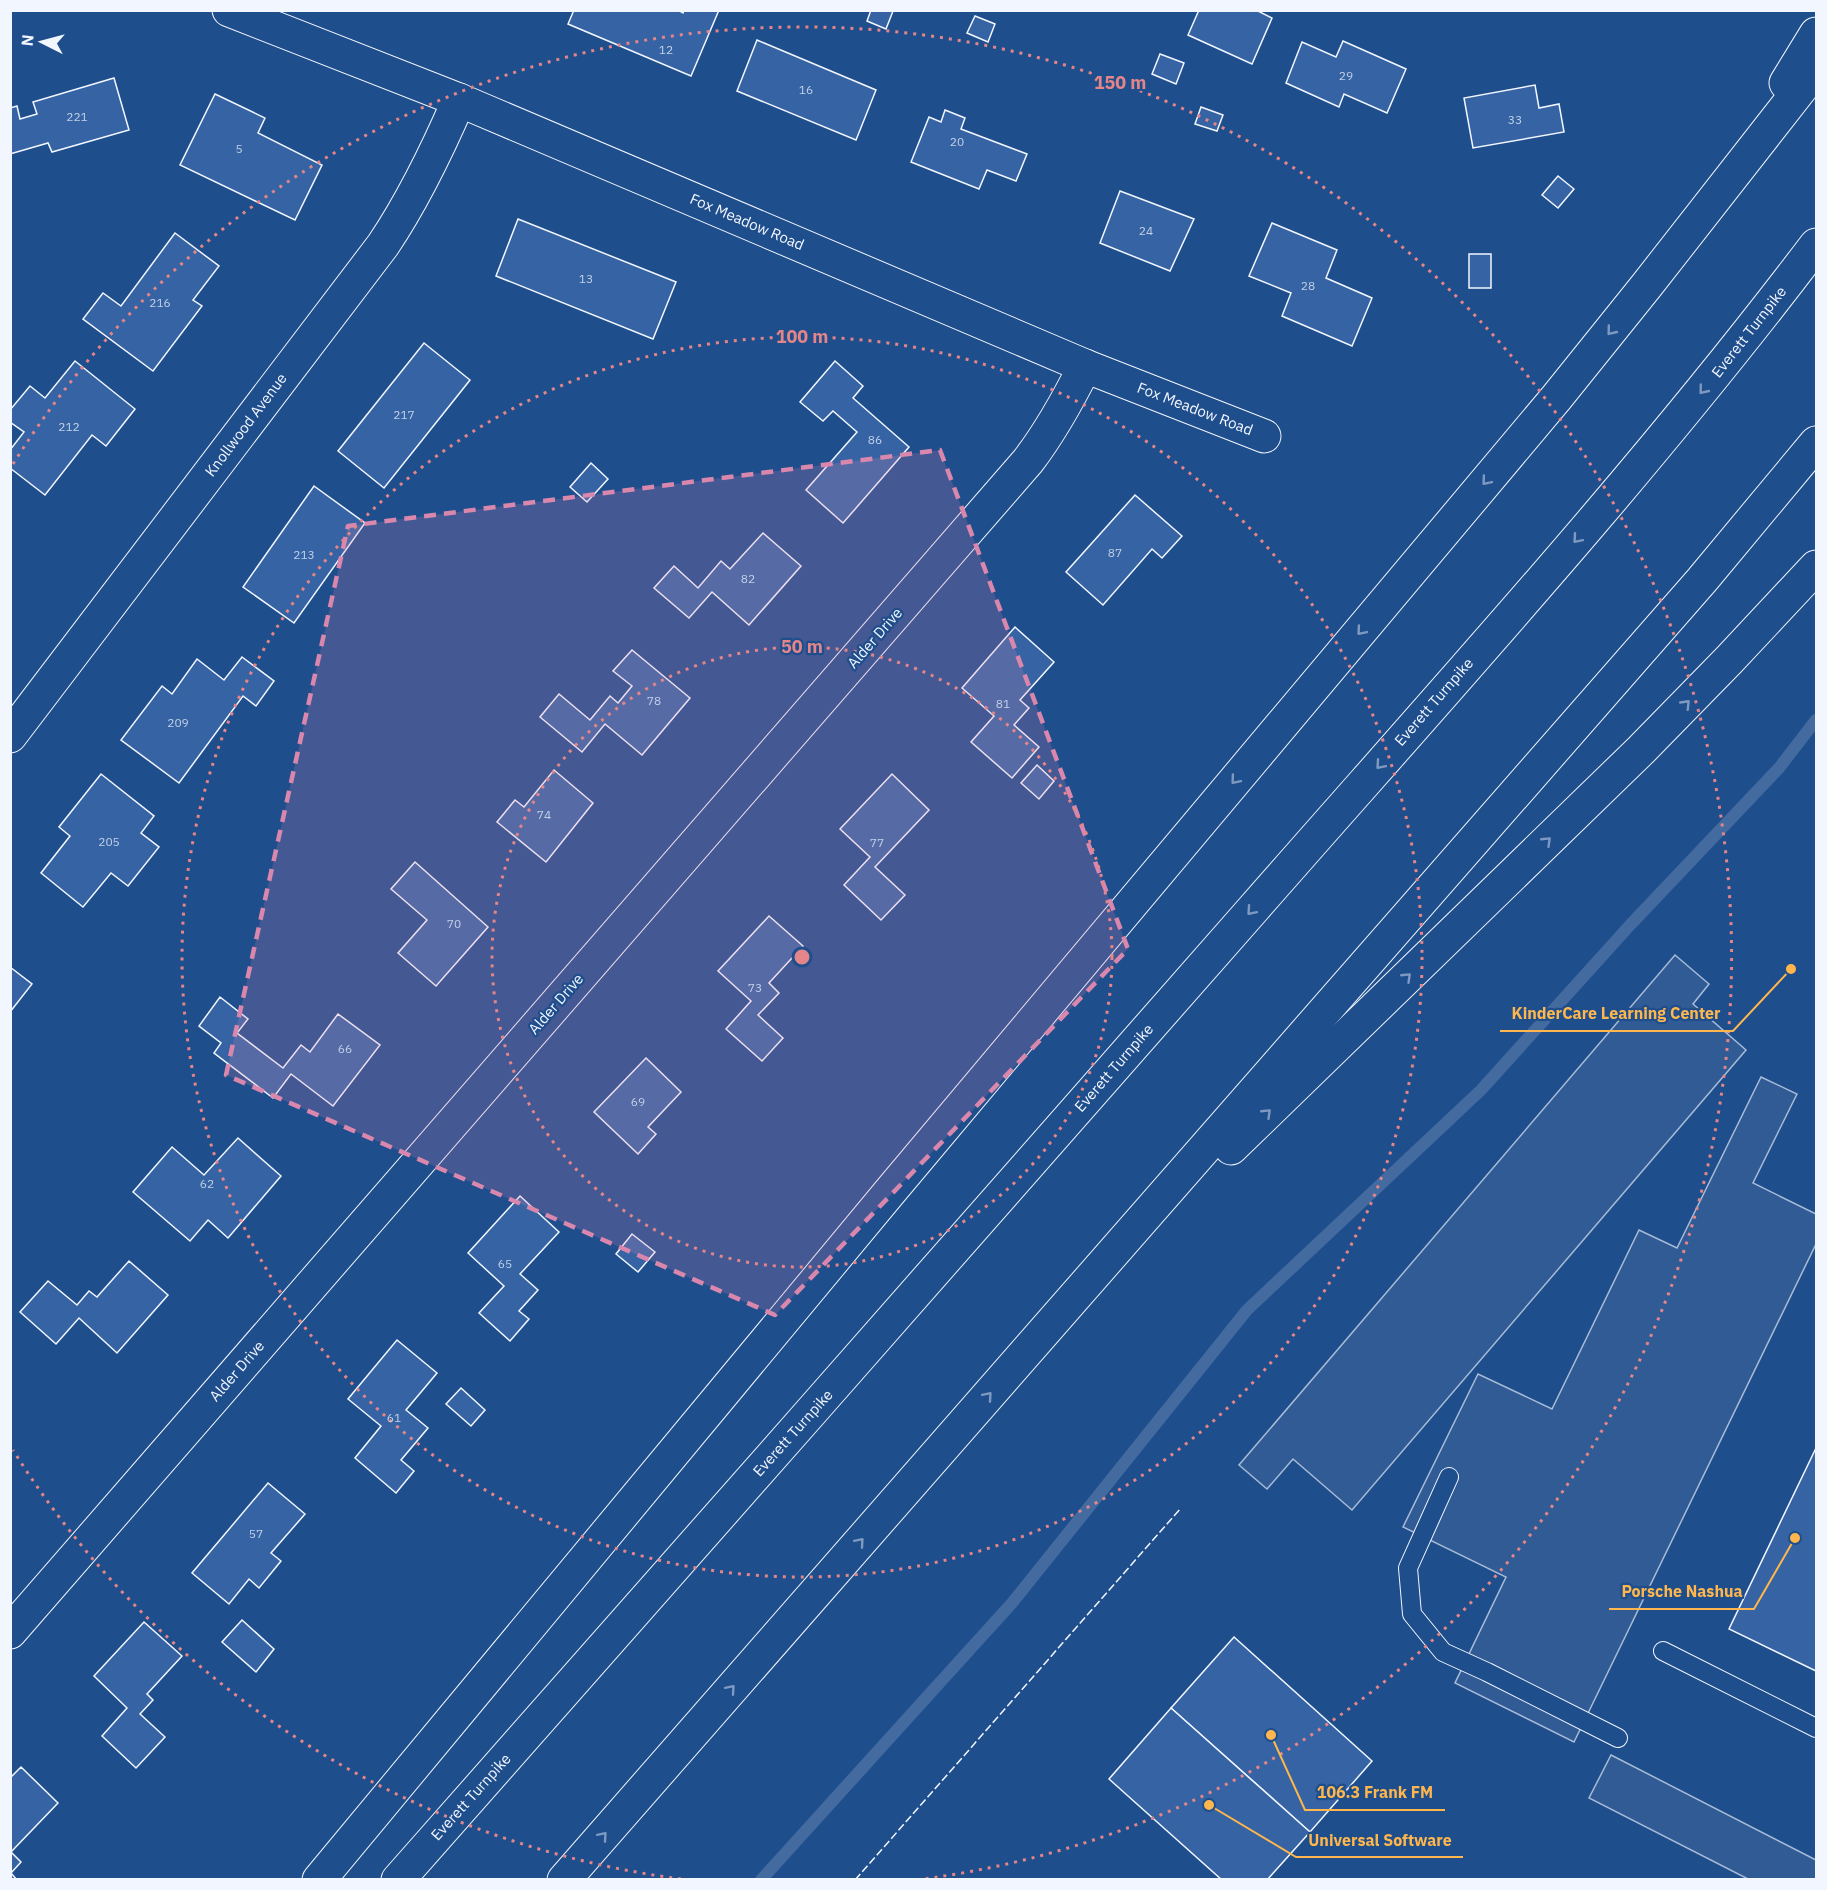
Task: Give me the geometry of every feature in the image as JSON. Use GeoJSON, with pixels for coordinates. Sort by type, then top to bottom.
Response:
{"type":"FeatureCollection","features":[{"type":"Feature","properties":{"kind":"main road","name":"Fox Meadow Road"},"geometry":{"type":"LineString","coordinates":[[228,10],[459,100],[1085,366],[1264,436]]}},
{"type":"Feature","properties":{"kind":"main road"},"geometry":{"type":"LineString","coordinates":[[1647,285],[1751,136],[1816,34]]}},
{"type":"Feature","properties":{"kind":"main road"},"geometry":{"type":"LineString","coordinates":[[319,1880],[880,1203],[1549,407],[1816,69]]}},
{"type":"Feature","properties":{"kind":"main road","name":"Knollwood Avenue"},"geometry":{"type":"LineString","coordinates":[[10,735],[383,244],[422,181],[459,100]]}},
{"type":"Feature","properties":{"kind":"main road","name":"Everett Turnpike"},"geometry":{"type":"LineString","coordinates":[[398,1880],[844,1376],[1589,526],[1733,354],[1816,245]]}},
{"type":"Feature","properties":{"kind":"main road","name":"Alder Drive"},"geometry":{"type":"LineString","coordinates":[[10,1632],[1028,461],[1047,437],[1085,366]]}},
{"type":"Feature","properties":{"kind":"main road"},"geometry":{"type":"LineString","coordinates":[[564,1880],[1694,589],[1816,443]]}},
{"type":"Feature","properties":{"kind":"main road"},"geometry":{"type":"LineString","coordinates":[[1060,1314],[1641,750],[1816,567]]}},
{"type":"Feature","properties":{"kind":"lane"},"geometry":{"type":"LineString","coordinates":[[1449,1477],[1408,1568],[1412,1614],[1443,1652],[1618,1738]]}},
{"type":"Feature","properties":{"kind":"lane"},"geometry":{"type":"LineString","coordinates":[[1663,1652],[1816,1728]]}},
{"type":"Feature","properties":{"kind":"highlighted area"},"geometry":{"type":"Polygon","coordinates":[[[940,450],[1128,949],[775,1315],[226,1075],[348,526],[940,450]]]}},
{"type":"Feature","properties":{"kind":"shaded area"},"geometry":{"type":"Polygon","coordinates":[[[1675,955],[1709,984],[1693,1004],[1746,1050],[1352,1510],[1293,1459],[1267,1489],[1239,1465],[1675,955]]]}},
{"type":"Feature","properties":{"kind":"shaded area"},"geometry":{"type":"Polygon","coordinates":[[[1761,1077],[1797,1094],[1753,1183],[1816,1214],[1816,1244],[1574,1742],[1455,1683],[1506,1577],[1403,1527],[1478,1374],[1552,1409],[1639,1230],[1677,1248],[1761,1077]]]}},
{"type":"Feature","properties":{"kind":"shaded area"},"geometry":{"type":"Polygon","coordinates":[[[1611,1755],[1816,1860],[1816,1879],[1748,1879],[1589,1798],[1611,1755]]]}},
{"type":"Feature","properties":{"kind":"building"},"geometry":{"type":"Polygon","coordinates":[[[574,10],[678,10],[683,13],[684,10],[719,10],[691,76],[568,24],[574,10]]]}},
{"type":"Feature","properties":{"kind":"building"},"geometry":{"type":"Polygon","coordinates":[[[871,10],[893,11],[886,29],[867,21],[871,10]]]}},
{"type":"Feature","properties":{"kind":"building"},"geometry":{"type":"Polygon","coordinates":[[[1199,10],[1256,10],[1272,18],[1252,64],[1188,35],[1199,10]]]}},
{"type":"Feature","properties":{"kind":"building"},"geometry":{"type":"Polygon","coordinates":[[[975,16],[995,24],[988,42],[967,33],[975,16]]]}},
{"type":"Feature","properties":{"kind":"building"},"geometry":{"type":"Polygon","coordinates":[[[757,40],[876,90],[856,140],[737,91],[757,40]]]}},
{"type":"Feature","properties":{"kind":"building"},"geometry":{"type":"Polygon","coordinates":[[[1343,41],[1406,69],[1387,113],[1344,94],[1339,107],[1286,83],[1302,42],[1336,57],[1343,41]]]}},
{"type":"Feature","properties":{"kind":"building"},"geometry":{"type":"Polygon","coordinates":[[[1160,54],[1184,63],[1176,84],[1152,74],[1160,54]]]}},
{"type":"Feature","properties":{"kind":"building"},"geometry":{"type":"Polygon","coordinates":[[[114,78],[129,130],[52,152],[48,143],[10,154],[10,108],[17,106],[20,119],[37,114],[33,102],[114,78]]]}},
{"type":"Feature","properties":{"kind":"building"},"geometry":{"type":"Polygon","coordinates":[[[1535,85],[1539,108],[1559,104],[1564,132],[1473,148],[1464,98],[1535,85]]]}},
{"type":"Feature","properties":{"kind":"building"},"geometry":{"type":"Polygon","coordinates":[[[215,94],[265,118],[258,133],[322,165],[295,220],[180,165],[215,94]]]}},
{"type":"Feature","properties":{"kind":"building"},"geometry":{"type":"Polygon","coordinates":[[[1201,107],[1223,115],[1217,131],[1195,124],[1201,107]]]}},
{"type":"Feature","properties":{"kind":"building"},"geometry":{"type":"Polygon","coordinates":[[[945,110],[965,118],[961,129],[1027,154],[1016,181],[987,170],[979,189],[911,162],[929,117],[941,122],[945,110]]]}},
{"type":"Feature","properties":{"kind":"building"},"geometry":{"type":"Polygon","coordinates":[[[1558,176],[1574,189],[1558,208],[1542,195],[1558,176]]]}},
{"type":"Feature","properties":{"kind":"building"},"geometry":{"type":"Polygon","coordinates":[[[1120,191],[1194,219],[1170,271],[1100,243],[1120,191]]]}},
{"type":"Feature","properties":{"kind":"building"},"geometry":{"type":"Polygon","coordinates":[[[518,219],[676,282],[653,339],[496,276],[518,219]]]}},
{"type":"Feature","properties":{"kind":"building"},"geometry":{"type":"Polygon","coordinates":[[[1272,223],[1337,250],[1326,278],[1372,298],[1352,346],[1282,316],[1291,293],[1249,276],[1272,223]]]}},
{"type":"Feature","properties":{"kind":"building"},"geometry":{"type":"Polygon","coordinates":[[[175,233],[219,266],[193,300],[202,306],[153,371],[83,319],[103,293],[121,306],[175,233]]]}},
{"type":"Feature","properties":{"kind":"building"},"geometry":{"type":"Polygon","coordinates":[[[1469,254],[1491,254],[1491,288],[1469,288],[1469,254]]]}},
{"type":"Feature","properties":{"kind":"building"},"geometry":{"type":"Polygon","coordinates":[[[424,343],[470,380],[384,488],[338,451],[424,343]]]}},
{"type":"Feature","properties":{"kind":"building"},"geometry":{"type":"Polygon","coordinates":[[[75,361],[135,409],[106,446],[92,435],[45,495],[10,468],[10,450],[24,432],[10,422],[10,410],[30,386],[45,398],[75,361]]]}},
{"type":"Feature","properties":{"kind":"building"},"geometry":{"type":"Polygon","coordinates":[[[835,361],[863,386],[853,398],[909,447],[843,523],[806,490],[857,432],[833,411],[823,421],[800,402],[835,361]]]}},
{"type":"Feature","properties":{"kind":"building"},"geometry":{"type":"Polygon","coordinates":[[[591,463],[608,479],[587,502],[570,487],[591,463]]]}},
{"type":"Feature","properties":{"kind":"building"},"geometry":{"type":"Polygon","coordinates":[[[314,486],[365,523],[294,623],[243,587],[314,486]]]}},
{"type":"Feature","properties":{"kind":"building"},"geometry":{"type":"Polygon","coordinates":[[[1135,495],[1182,536],[1162,558],[1152,549],[1103,605],[1066,572],[1135,495]]]}},
{"type":"Feature","properties":{"kind":"building"},"geometry":{"type":"Polygon","coordinates":[[[763,533],[801,566],[749,625],[712,592],[689,618],[654,588],[674,566],[698,588],[721,561],[730,569],[763,533]]]}},
{"type":"Feature","properties":{"kind":"building"},"geometry":{"type":"Polygon","coordinates":[[[1015,627],[1054,662],[1020,700],[1029,708],[1014,725],[1039,747],[1012,778],[971,742],[994,716],[962,688],[1015,627]]]}},
{"type":"Feature","properties":{"kind":"building"},"geometry":{"type":"Polygon","coordinates":[[[632,650],[690,698],[642,755],[605,724],[582,752],[540,717],[559,694],[590,720],[610,696],[618,703],[632,686],[613,671],[632,650]]]}},
{"type":"Feature","properties":{"kind":"building"},"geometry":{"type":"Polygon","coordinates":[[[242,657],[274,681],[256,706],[243,696],[179,783],[121,740],[162,686],[172,694],[197,659],[224,680],[242,657]]]}},
{"type":"Feature","properties":{"kind":"building"},"geometry":{"type":"Polygon","coordinates":[[[1037,765],[1054,781],[1039,799],[1021,783],[1037,765]]]}},
{"type":"Feature","properties":{"kind":"building"},"geometry":{"type":"Polygon","coordinates":[[[554,770],[593,803],[546,862],[497,822],[515,800],[524,807],[554,770]]]}},
{"type":"Feature","properties":{"kind":"building"},"geometry":{"type":"Polygon","coordinates":[[[101,774],[154,816],[141,833],[159,847],[128,886],[111,873],[83,907],[41,873],[70,836],[59,827],[101,774]]]}},
{"type":"Feature","properties":{"kind":"building"},"geometry":{"type":"Polygon","coordinates":[[[892,774],[929,810],[875,867],[905,895],[881,920],[844,885],[870,857],[840,829],[892,774]]]}},
{"type":"Feature","properties":{"kind":"building"},"geometry":{"type":"Polygon","coordinates":[[[415,862],[488,927],[436,986],[398,953],[427,920],[391,889],[415,862]]]}},
{"type":"Feature","properties":{"kind":"building"},"geometry":{"type":"Polygon","coordinates":[[[769,916],[803,946],[769,983],[779,993],[758,1015],[783,1038],[762,1061],[726,1029],[751,1001],[718,971],[769,916]]]}},
{"type":"Feature","properties":{"kind":"building"},"geometry":{"type":"Polygon","coordinates":[[[10,967],[32,984],[10,1012],[10,967]]]}},
{"type":"Feature","properties":{"kind":"building"},"geometry":{"type":"Polygon","coordinates":[[[220,997],[248,1019],[237,1033],[283,1068],[301,1045],[310,1052],[338,1014],[380,1045],[333,1106],[291,1074],[273,1098],[214,1053],[221,1043],[199,1026],[220,997]]]}},
{"type":"Feature","properties":{"kind":"building"},"geometry":{"type":"Polygon","coordinates":[[[646,1058],[681,1092],[648,1127],[656,1134],[638,1154],[594,1112],[646,1058]]]}},
{"type":"Feature","properties":{"kind":"building"},"geometry":{"type":"Polygon","coordinates":[[[238,1138],[281,1176],[228,1238],[208,1220],[190,1241],[133,1192],[172,1147],[204,1175],[238,1138]]]}},
{"type":"Feature","properties":{"kind":"building"},"geometry":{"type":"Polygon","coordinates":[[[520,1196],[559,1232],[520,1274],[538,1290],[519,1311],[529,1319],[510,1341],[479,1313],[504,1286],[468,1253],[520,1196]]]}},
{"type":"Feature","properties":{"kind":"building"},"geometry":{"type":"Polygon","coordinates":[[[632,1234],[655,1252],[638,1272],[616,1254],[632,1234]]]}},
{"type":"Feature","properties":{"kind":"building"},"geometry":{"type":"Polygon","coordinates":[[[129,1261],[168,1295],[117,1353],[79,1318],[56,1344],[20,1312],[48,1281],[77,1305],[89,1291],[97,1297],[129,1261]]]}},
{"type":"Feature","properties":{"kind":"building"},"geometry":{"type":"Polygon","coordinates":[[[397,1340],[437,1373],[406,1410],[428,1428],[401,1460],[414,1471],[396,1493],[355,1458],[381,1426],[348,1399],[397,1340]]]}},
{"type":"Feature","properties":{"kind":"building"},"geometry":{"type":"Polygon","coordinates":[[[461,1388],[485,1410],[471,1426],[446,1404],[461,1388]]]}},
{"type":"Feature","properties":{"kind":"building"},"geometry":{"type":"Polygon","coordinates":[[[1816,1448],[1816,1671],[1729,1629],[1816,1448]]]}},
{"type":"Feature","properties":{"kind":"building"},"geometry":{"type":"Polygon","coordinates":[[[268,1483],[305,1514],[271,1553],[281,1561],[259,1588],[249,1579],[229,1604],[192,1573],[268,1483]]]}},
{"type":"Feature","properties":{"kind":"building"},"geometry":{"type":"Polygon","coordinates":[[[242,1620],[274,1649],[256,1672],[222,1642],[242,1620]]]}},
{"type":"Feature","properties":{"kind":"building"},"geometry":{"type":"Polygon","coordinates":[[[144,1622],[182,1656],[147,1694],[153,1700],[140,1714],[165,1737],[136,1768],[102,1736],[127,1708],[94,1676],[144,1622]]]}},
{"type":"Feature","properties":{"kind":"building"},"geometry":{"type":"Polygon","coordinates":[[[1234,1637],[1372,1761],[1310,1832],[1171,1708],[1234,1637]]]}},
{"type":"Feature","properties":{"kind":"building"},"geometry":{"type":"Polygon","coordinates":[[[1171,1708],[1310,1832],[1267,1880],[1222,1880],[1109,1779],[1171,1708]]]}},
{"type":"Feature","properties":{"kind":"building"},"geometry":{"type":"Polygon","coordinates":[[[21,1767],[58,1803],[11,1852],[21,1862],[11,1873],[17,1880],[10,1880],[10,1778],[21,1767]]]}},
{"type":"Feature","properties":{"kind":"waterway"},"geometry":{"type":"LineString","coordinates":[[761,1880],[1012,1603],[1247,1310],[1481,1090],[1631,924],[1779,768],[1816,720]]}},
{"type":"Feature","properties":{"kind":"fence"},"geometry":{"type":"LineString","coordinates":[[855,1880],[1181,1508]]}},
{"type":"Feature","properties":{"kind":"place","name":"KinderCare Learning Center"},"geometry":{"type":"Point","coordinates":[1791,969]}},
{"type":"Feature","properties":{"kind":"place","name":"Porsche Nashua"},"geometry":{"type":"Point","coordinates":[1795,1538]}},
{"type":"Feature","properties":{"kind":"place","name":"106.3 Frank FM"},"geometry":{"type":"Point","coordinates":[1271,1735]}},
{"type":"Feature","properties":{"kind":"place","name":"Universal Software"},"geometry":{"type":"Point","coordinates":[1209,1805]}}]}
